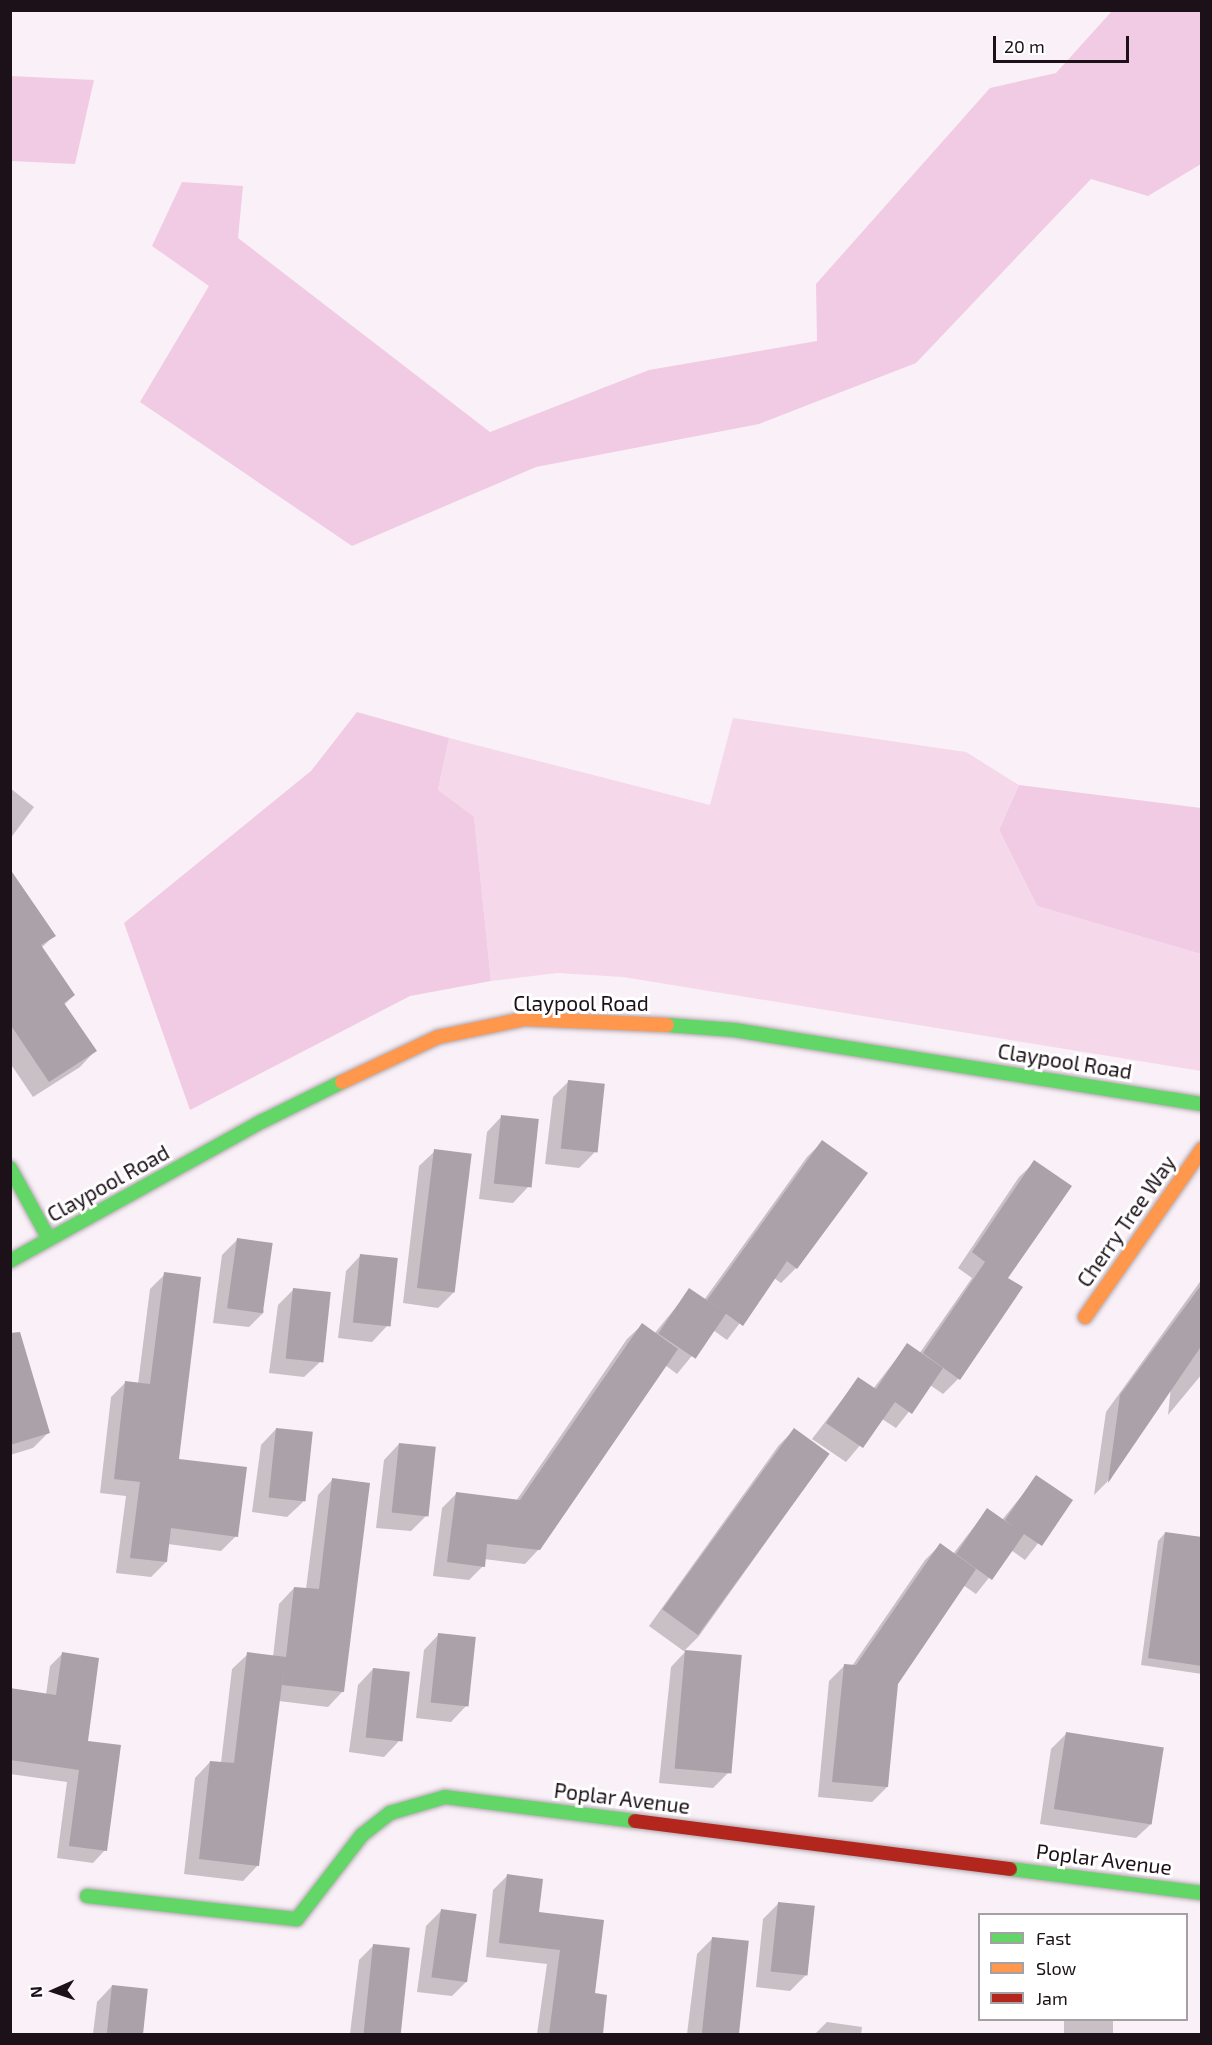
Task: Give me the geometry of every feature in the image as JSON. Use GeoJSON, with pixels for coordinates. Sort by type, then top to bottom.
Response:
{"type":"FeatureCollection","features":[{"type":"Feature","properties":{"kind":"street","name":"Claypool Road"},"geometry":{"type":"LineString","coordinates":[[10,1261],[378,1064],[438,1037],[525,1020],[606,1020],[734,1030],[1202,1104]]}},
{"type":"Feature","properties":{"kind":"street","name":"Cherry Tree Way"},"geometry":{"type":"LineString","coordinates":[[1085,1317],[1202,1149]]}},
{"type":"Feature","properties":{"kind":"street"},"geometry":{"type":"LineString","coordinates":[[10,1168],[49,1239]]}},
{"type":"Feature","properties":{"kind":"street","name":"Poplar Avenue"},"geometry":{"type":"LineString","coordinates":[[87,1896],[297,1919],[362,1835],[390,1813],[446,1797],[1202,1893]]}},
{"type":"Feature","properties":{"kind":"shaded area"},"geometry":{"type":"Polygon","coordinates":[[[1112,11],[1201,11],[1201,164],[1148,196],[1091,179],[916,363],[759,424],[536,467],[352,546],[140,402],[209,286],[152,246],[182,182],[243,186],[238,238],[490,432],[649,370],[817,341],[816,284],[990,88],[1056,73],[1112,11]]]}},
{"type":"Feature","properties":{"kind":"shaded area"},"geometry":{"type":"Polygon","coordinates":[[[11,76],[94,80],[75,164],[11,161],[11,76]]]}},
{"type":"Feature","properties":{"kind":"shaded area"},"geometry":{"type":"Polygon","coordinates":[[[357,712],[449,738],[438,790],[474,817],[491,981],[410,996],[190,1110],[124,923],[311,771],[357,712]]]}},
{"type":"Feature","properties":{"kind":"shaded area"},"geometry":{"type":"Polygon","coordinates":[[[733,718],[966,752],[1019,785],[999,830],[1037,906],[1201,954],[1201,1071],[623,977],[557,973],[491,981],[474,818],[438,790],[449,738],[710,805],[733,718]]]}},
{"type":"Feature","properties":{"kind":"shaded area"},"geometry":{"type":"Polygon","coordinates":[[[1019,785],[1201,808],[1201,954],[1037,906],[999,830],[1019,785]]]}},
{"type":"Feature","properties":{"kind":"building"},"geometry":{"type":"Polygon","coordinates":[[[10,869],[56,936],[41,945],[75,995],[64,1003],[97,1051],[49,1082],[10,1024],[10,869]]]}},
{"type":"Feature","properties":{"kind":"building"},"geometry":{"type":"Polygon","coordinates":[[[568,1080],[605,1084],[598,1152],[561,1149],[568,1080]]]}},
{"type":"Feature","properties":{"kind":"building"},"geometry":{"type":"Polygon","coordinates":[[[501,1115],[539,1119],[532,1188],[494,1184],[501,1115]]]}},
{"type":"Feature","properties":{"kind":"building"},"geometry":{"type":"Polygon","coordinates":[[[822,1140],[868,1173],[797,1269],[787,1261],[743,1326],[707,1300],[822,1140]]]}},
{"type":"Feature","properties":{"kind":"building"},"geometry":{"type":"Polygon","coordinates":[[[434,1149],[472,1154],[455,1293],[417,1288],[434,1149]]]}},
{"type":"Feature","properties":{"kind":"building"},"geometry":{"type":"Polygon","coordinates":[[[1034,1160],[1072,1186],[1008,1278],[1023,1287],[960,1380],[923,1353],[985,1262],[989,1265],[972,1252],[1034,1160]]]}},
{"type":"Feature","properties":{"kind":"building"},"geometry":{"type":"Polygon","coordinates":[[[237,1238],[273,1243],[263,1313],[227,1308],[237,1238]]]}},
{"type":"Feature","properties":{"kind":"building"},"geometry":{"type":"Polygon","coordinates":[[[360,1254],[398,1258],[391,1327],[353,1323],[360,1254]]]}},
{"type":"Feature","properties":{"kind":"building"},"geometry":{"type":"Polygon","coordinates":[[[164,1272],[201,1277],[179,1459],[247,1467],[238,1537],[171,1528],[167,1562],[130,1558],[140,1482],[114,1479],[125,1381],[150,1384],[164,1272]]]}},
{"type":"Feature","properties":{"kind":"building"},"geometry":{"type":"Polygon","coordinates":[[[1202,1284],[1202,1345],[1108,1483],[1120,1395],[1202,1284]]]}},
{"type":"Feature","properties":{"kind":"building"},"geometry":{"type":"Polygon","coordinates":[[[293,1288],[331,1292],[323,1363],[286,1359],[293,1288]]]}},
{"type":"Feature","properties":{"kind":"building"},"geometry":{"type":"Polygon","coordinates":[[[689,1288],[726,1313],[696,1359],[658,1334],[689,1288]]]}},
{"type":"Feature","properties":{"kind":"building"},"geometry":{"type":"Polygon","coordinates":[[[642,1323],[678,1349],[540,1550],[487,1544],[485,1567],[447,1562],[456,1492],[520,1500],[642,1323]]]}},
{"type":"Feature","properties":{"kind":"building"},"geometry":{"type":"Polygon","coordinates":[[[20,1332],[50,1433],[10,1445],[10,1333],[20,1332]]]}},
{"type":"Feature","properties":{"kind":"building"},"geometry":{"type":"Polygon","coordinates":[[[907,1343],[943,1368],[912,1414],[895,1402],[863,1448],[826,1423],[858,1377],[876,1389],[907,1343]]]}},
{"type":"Feature","properties":{"kind":"building"},"geometry":{"type":"Polygon","coordinates":[[[276,1428],[313,1432],[305,1501],[269,1498],[276,1428]]]}},
{"type":"Feature","properties":{"kind":"building"},"geometry":{"type":"Polygon","coordinates":[[[794,1428],[830,1454],[698,1635],[662,1609],[794,1428]]]}},
{"type":"Feature","properties":{"kind":"building"},"geometry":{"type":"Polygon","coordinates":[[[399,1443],[436,1447],[428,1516],[392,1513],[399,1443]]]}},
{"type":"Feature","properties":{"kind":"building"},"geometry":{"type":"Polygon","coordinates":[[[1036,1475],[1073,1500],[1042,1546],[1024,1534],[992,1580],[956,1554],[987,1508],[1014,1527],[1005,1520],[1036,1475]]]}},
{"type":"Feature","properties":{"kind":"building"},"geometry":{"type":"Polygon","coordinates":[[[332,1478],[370,1483],[344,1692],[282,1685],[285,1660],[259,1866],[199,1859],[210,1761],[234,1763],[247,1652],[286,1657],[294,1587],[319,1589],[332,1478]]]}},
{"type":"Feature","properties":{"kind":"building"},"geometry":{"type":"Polygon","coordinates":[[[1165,1532],[1202,1537],[1202,1666],[1148,1658],[1165,1532]]]}},
{"type":"Feature","properties":{"kind":"building"},"geometry":{"type":"Polygon","coordinates":[[[940,1543],[976,1569],[898,1684],[888,1787],[832,1782],[844,1664],[856,1665],[940,1543]]]}},
{"type":"Feature","properties":{"kind":"building"},"geometry":{"type":"Polygon","coordinates":[[[438,1633],[476,1637],[468,1707],[431,1703],[438,1633]]]}},
{"type":"Feature","properties":{"kind":"building"},"geometry":{"type":"Polygon","coordinates":[[[685,1650],[742,1655],[731,1774],[675,1769],[685,1650]]]}},
{"type":"Feature","properties":{"kind":"building"},"geometry":{"type":"Polygon","coordinates":[[[62,1652],[99,1658],[88,1741],[121,1745],[107,1851],[69,1846],[79,1770],[10,1760],[10,1688],[56,1695],[62,1652]]]}},
{"type":"Feature","properties":{"kind":"building"},"geometry":{"type":"Polygon","coordinates":[[[373,1668],[410,1672],[402,1741],[366,1738],[373,1668]]]}},
{"type":"Feature","properties":{"kind":"building"},"geometry":{"type":"Polygon","coordinates":[[[1066,1732],[1164,1747],[1152,1825],[1054,1809],[1066,1732]]]}},
{"type":"Feature","properties":{"kind":"building"},"geometry":{"type":"Polygon","coordinates":[[[507,1874],[543,1879],[539,1912],[604,1920],[595,1993],[607,1995],[603,2034],[549,2034],[560,1950],[499,1943],[507,1874]]]}},
{"type":"Feature","properties":{"kind":"building"},"geometry":{"type":"Polygon","coordinates":[[[778,1902],[815,1906],[807,1975],[771,1972],[778,1902]]]}},
{"type":"Feature","properties":{"kind":"building"},"geometry":{"type":"Polygon","coordinates":[[[441,1909],[477,1914],[467,1982],[431,1977],[441,1909]]]}},
{"type":"Feature","properties":{"kind":"building"},"geometry":{"type":"Polygon","coordinates":[[[712,1937],[749,1941],[739,2034],[702,2034],[712,1937]]]}},
{"type":"Feature","properties":{"kind":"building"},"geometry":{"type":"Polygon","coordinates":[[[373,1944],[410,1948],[401,2034],[364,2034],[373,1944]]]}},
{"type":"Feature","properties":{"kind":"building"},"geometry":{"type":"Polygon","coordinates":[[[112,1985],[148,1989],[143,2034],[107,2034],[112,1985]]]}},
{"type":"Feature","properties":{"kind":"traffic: fast"},"geometry":{"type":"LineString","coordinates":[[667,1025],[734,1030],[1202,1104]]}},
{"type":"Feature","properties":{"kind":"traffic: fast"},"geometry":{"type":"LineString","coordinates":[[10,1261],[263,1121],[342,1082]]}},
{"type":"Feature","properties":{"kind":"traffic: fast"},"geometry":{"type":"LineString","coordinates":[[10,1168],[49,1239]]}},
{"type":"Feature","properties":{"kind":"traffic: fast"},"geometry":{"type":"LineString","coordinates":[[87,1896],[297,1919],[362,1835],[390,1813],[445,1797],[635,1821]]}},
{"type":"Feature","properties":{"kind":"traffic: fast"},"geometry":{"type":"LineString","coordinates":[[1010,1869],[1202,1893]]}},
{"type":"Feature","properties":{"kind":"traffic: slow"},"geometry":{"type":"LineString","coordinates":[[342,1082],[438,1037],[525,1019],[667,1025]]}},
{"type":"Feature","properties":{"kind":"traffic: slow"},"geometry":{"type":"LineString","coordinates":[[1085,1317],[1202,1149]]}},
{"type":"Feature","properties":{"kind":"traffic: jam"},"geometry":{"type":"LineString","coordinates":[[635,1821],[1010,1869]]}}]}
